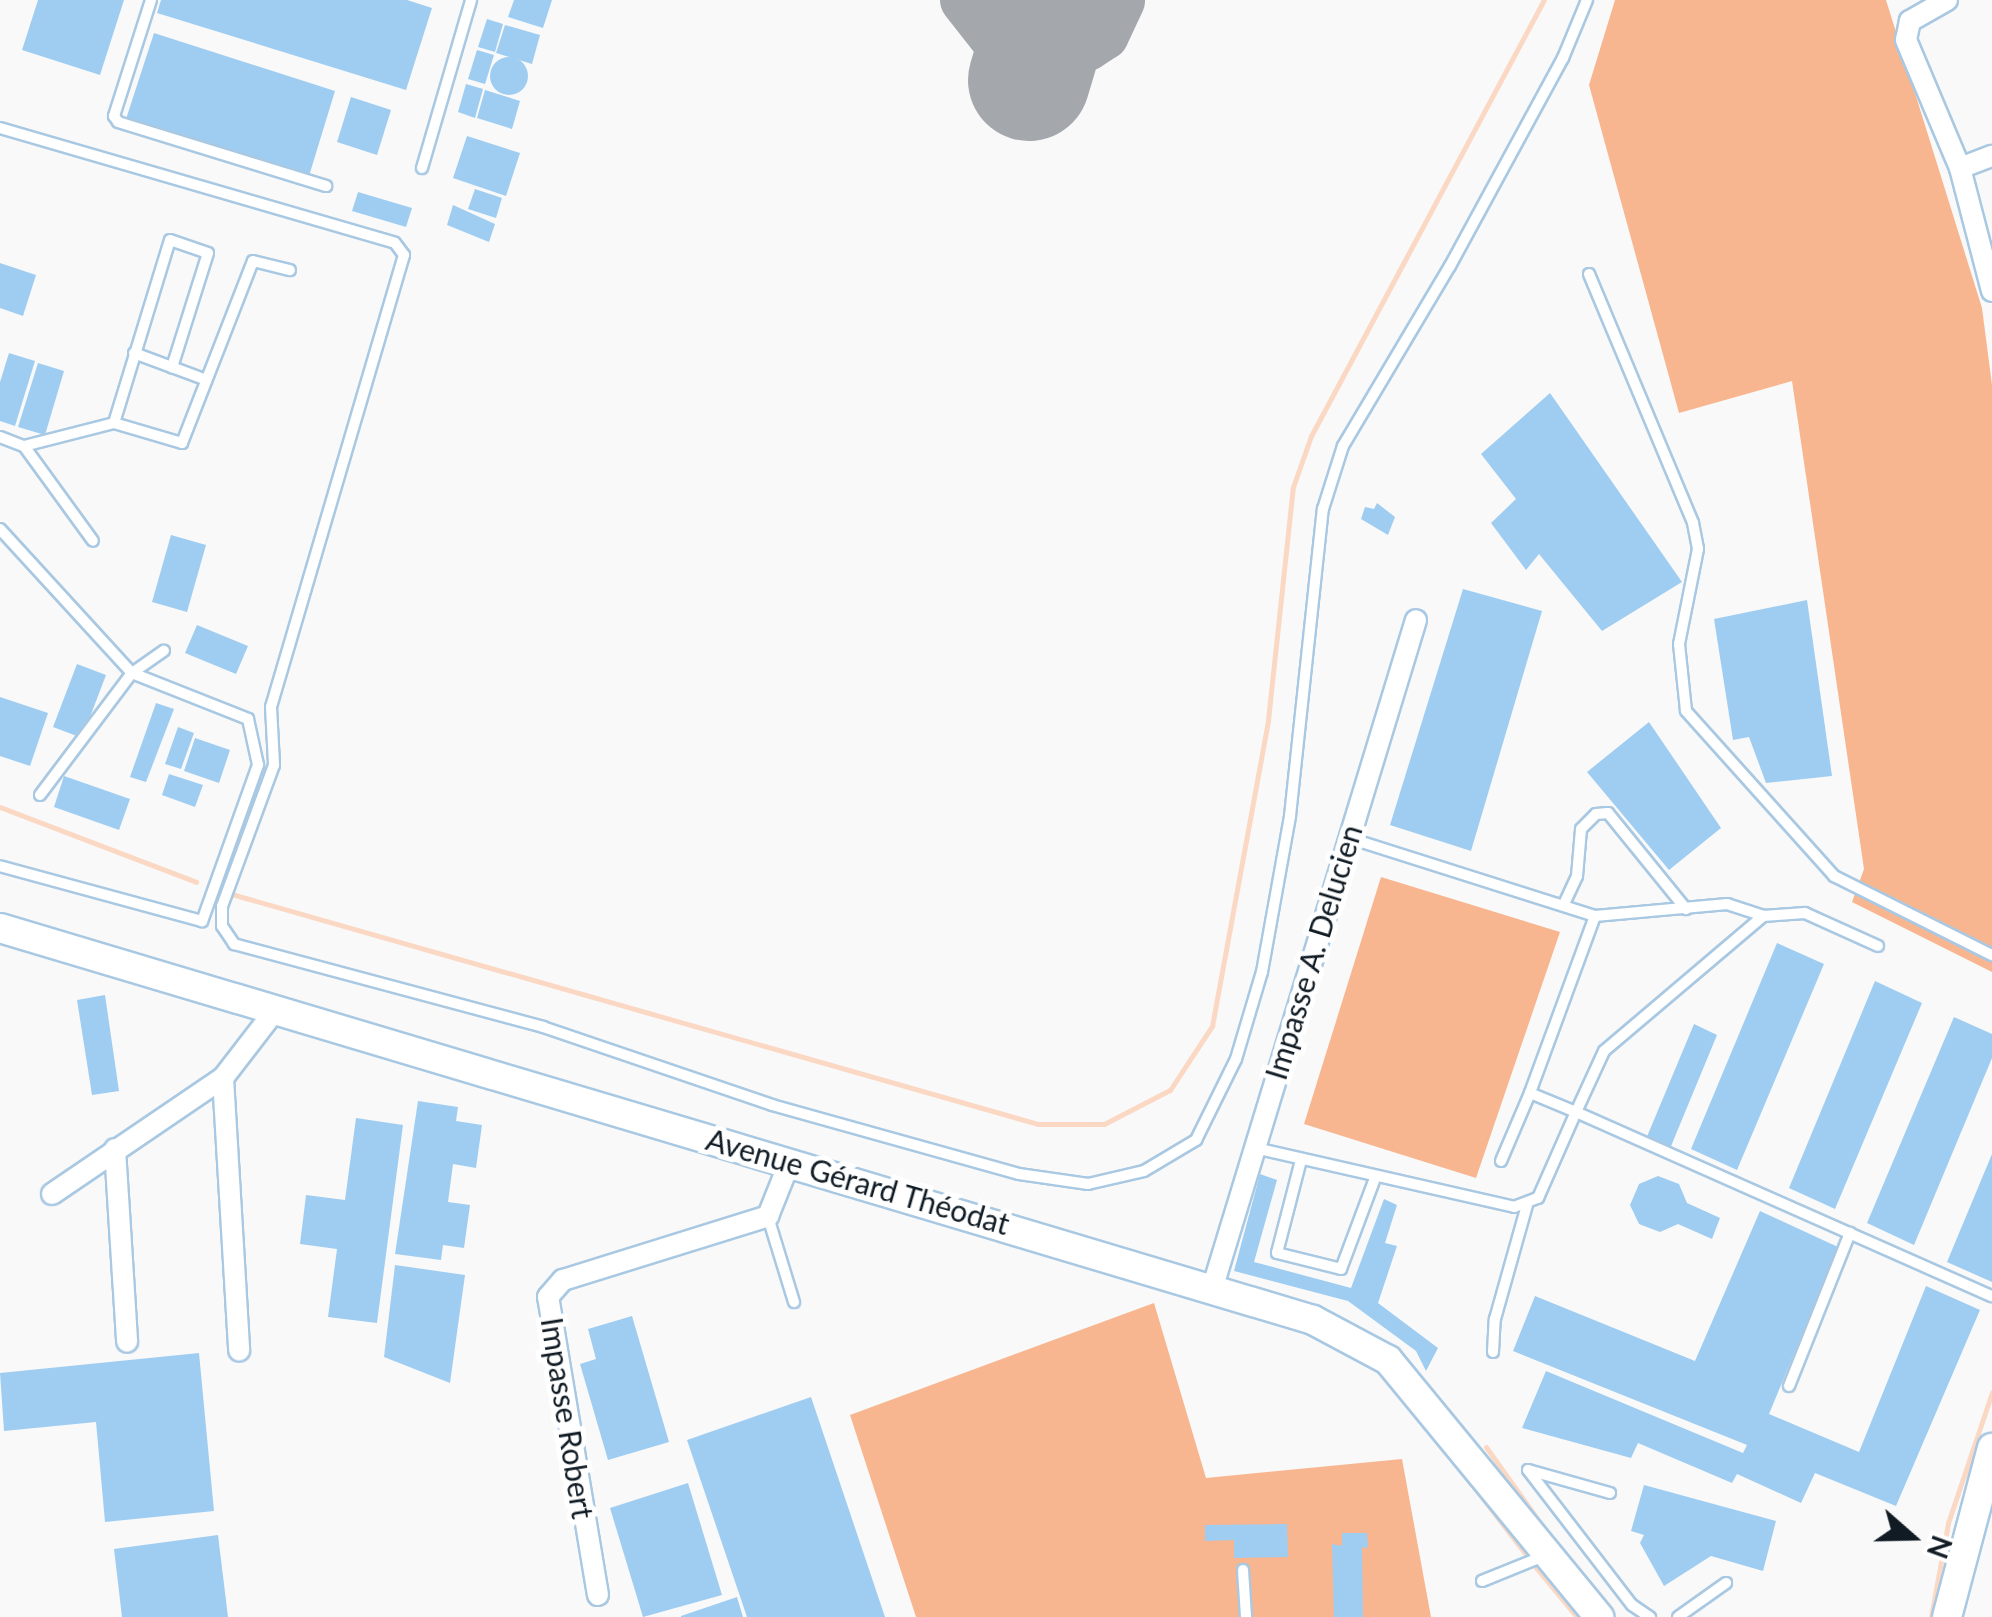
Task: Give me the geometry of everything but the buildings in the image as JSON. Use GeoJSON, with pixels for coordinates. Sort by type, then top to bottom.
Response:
{"type":"FeatureCollection","features":[{"type":"Feature","properties":{"kind":"street"},"geometry":{"type":"LineString","coordinates":[[1946,0],[1910,21],[1906,40],[1960,168],[1992,291]]}},
{"type":"Feature","properties":{"kind":"street"},"geometry":{"type":"LineString","coordinates":[[1960,168],[1992,156]]}},
{"type":"Feature","properties":{"kind":"street","name":"Impasse A. Delucien"},"geometry":{"type":"LineString","coordinates":[[1213,1286],[1416,620]]}},
{"type":"Feature","properties":{"kind":"street","name":"Avenue Gérard Théodat"},"geometry":{"type":"LineString","coordinates":[[0,928],[1213,1286],[1313,1320],[1388,1360],[1599,1617]]}},
{"type":"Feature","properties":{"kind":"street"},"geometry":{"type":"LineString","coordinates":[[52,1194],[223,1078],[276,1008]]}},
{"type":"Feature","properties":{"kind":"street"},"geometry":{"type":"LineString","coordinates":[[223,1078],[238,1351]]}},
{"type":"Feature","properties":{"kind":"street"},"geometry":{"type":"LineString","coordinates":[[115,1148],[126,1342]]}},
{"type":"Feature","properties":{"kind":"street"},"geometry":{"type":"LineString","coordinates":[[768,1216],[790,1162]]}},
{"type":"Feature","properties":{"kind":"street","name":"Impasse Robert"},"geometry":{"type":"LineString","coordinates":[[598,1595],[548,1297],[563,1280],[768,1216]]}},
{"type":"Feature","properties":{"kind":"street"},"geometry":{"type":"LineString","coordinates":[[1947,1617],[1978,1550],[1992,1448]]}},
{"type":"Feature","properties":{"kind":"lane"},"geometry":{"type":"LineString","coordinates":[[151,0],[114,116],[118,122],[326,186]]}},
{"type":"Feature","properties":{"kind":"lane"},"geometry":{"type":"LineString","coordinates":[[422,168],[471,0]]}},
{"type":"Feature","properties":{"kind":"lane"},"geometry":{"type":"LineString","coordinates":[[0,128],[395,243],[404,255],[271,706],[274,766],[222,906],[222,926],[234,944],[543,1027],[790,1110],[1018,1174],[1088,1184],[1144,1170],[1196,1140],[1236,1059],[1262,972],[1286,835],[1322,510],[1343,446],[1450,266],[1563,58],[1587,0]]}},
{"type":"Feature","properties":{"kind":"lane"},"geometry":{"type":"LineString","coordinates":[[114,423],[170,240],[208,253],[172,367]]}},
{"type":"Feature","properties":{"kind":"lane"},"geometry":{"type":"LineString","coordinates":[[24,446],[114,423],[182,443],[253,261],[290,270]]}},
{"type":"Feature","properties":{"kind":"lane"},"geometry":{"type":"LineString","coordinates":[[1590,274],[1693,523],[1698,549],[1679,644],[1686,711],[1834,876],[1992,955]]}},
{"type":"Feature","properties":{"kind":"lane"},"geometry":{"type":"LineString","coordinates":[[134,353],[204,379]]}},
{"type":"Feature","properties":{"kind":"lane"},"geometry":{"type":"LineString","coordinates":[[0,437],[24,446],[92,540]]}},
{"type":"Feature","properties":{"kind":"lane"},"geometry":{"type":"LineString","coordinates":[[0,529],[132,674],[254,726],[253,784],[202,921],[0,866]]}},
{"type":"Feature","properties":{"kind":"lane"},"geometry":{"type":"LineString","coordinates":[[40,795],[132,674],[164,651]]}},
{"type":"Feature","properties":{"kind":"lane"},"geometry":{"type":"LineString","coordinates":[[1564,904],[1576,876],[1581,829],[1596,814],[1608,813],[1686,909]]}},
{"type":"Feature","properties":{"kind":"lane"},"geometry":{"type":"LineString","coordinates":[[1348,838],[1595,916],[1728,904],[1763,916],[1805,913],[1878,946]]}},
{"type":"Feature","properties":{"kind":"lane"},"geometry":{"type":"LineString","coordinates":[[1501,1161],[1595,916]]}},
{"type":"Feature","properties":{"kind":"lane"},"geometry":{"type":"LineString","coordinates":[[1492,1352],[1495,1319],[1527,1205],[1538,1198],[1604,1052],[1763,916]]}},
{"type":"Feature","properties":{"kind":"lane"},"geometry":{"type":"LineString","coordinates":[[1530,1093],[1992,1296]]}},
{"type":"Feature","properties":{"kind":"lane"},"geometry":{"type":"LineString","coordinates":[[1254,1148],[1375,1178],[1527,1205]]}},
{"type":"Feature","properties":{"kind":"lane"},"geometry":{"type":"LineString","coordinates":[[1300,1160],[1277,1253],[1293,1257],[1341,1268],[1375,1178]]}},
{"type":"Feature","properties":{"kind":"lane"},"geometry":{"type":"LineString","coordinates":[[768,1216],[794,1302]]}},
{"type":"Feature","properties":{"kind":"lane"},"geometry":{"type":"LineString","coordinates":[[1789,1386],[1850,1233]]}},
{"type":"Feature","properties":{"kind":"lane"},"geometry":{"type":"LineString","coordinates":[[1610,1493],[1528,1470],[1632,1605],[1650,1617]]}},
{"type":"Feature","properties":{"kind":"lane"},"geometry":{"type":"LineString","coordinates":[[1482,1581],[1547,1555]]}},
{"type":"Feature","properties":{"kind":"lane"},"geometry":{"type":"LineString","coordinates":[[1243,1570],[1246,1617]]}},
{"type":"Feature","properties":{"kind":"lane"},"geometry":{"type":"LineString","coordinates":[[1678,1617],[1726,1582]]}},
{"type":"Feature","properties":{"kind":"shaded area"},"geometry":{"type":"Polygon","coordinates":[[[1615,0],[1886,0],[1982,308],[1992,385],[1992,972],[1852,902],[1864,869],[1792,381],[1679,413],[1589,85],[1615,0]]]}},
{"type":"Feature","properties":{"kind":"shaded area"},"geometry":{"type":"Polygon","coordinates":[[[1381,877],[1560,932],[1476,1178],[1304,1124],[1381,877]]]}},
{"type":"Feature","properties":{"kind":"shaded area"},"geometry":{"type":"Polygon","coordinates":[[[1154,1303],[1206,1478],[1402,1459],[1431,1617],[916,1617],[850,1415],[1154,1303]]]}},
{"type":"Feature","properties":{"kind":"waterway"},"geometry":{"type":"LineString","coordinates":[[228,893],[1038,1124],[1104,1124],[1170,1090],[1212,1026],[1268,720],[1293,487],[1311,436],[1544,0]]}},
{"type":"Feature","properties":{"kind":"waterway"},"geometry":{"type":"LineString","coordinates":[[0,807],[196,882]]}},
{"type":"Feature","properties":{"kind":"waterway"},"geometry":{"type":"LineString","coordinates":[[1931,1617],[1948,1523],[1992,1392]]}},
{"type":"Feature","properties":{"kind":"waterway"},"geometry":{"type":"LineString","coordinates":[[1486,1447],[1548,1534]]}},
{"type":"Feature","properties":{"kind":"waterway"},"geometry":{"type":"LineString","coordinates":[[1468,1479],[1531,1561]]}},
{"type":"Feature","properties":{"kind":"waterway"},"geometry":{"type":"LineString","coordinates":[[1533,1564],[1577,1617]]}},
{"type":"Feature","properties":{"kind":"taxiway"},"geometry":{"type":"LineString","coordinates":[[965,0],[997,41],[1036,57],[1087,46],[1104,35],[1120,0]]}},
{"type":"Feature","properties":{"kind":"taxiway"},"geometry":{"type":"LineString","coordinates":[[977,0],[1047,20]]}},
{"type":"Feature","properties":{"kind":"runway"},"geometry":{"type":"LineString","coordinates":[[1029,80],[1053,0]]}}]}
